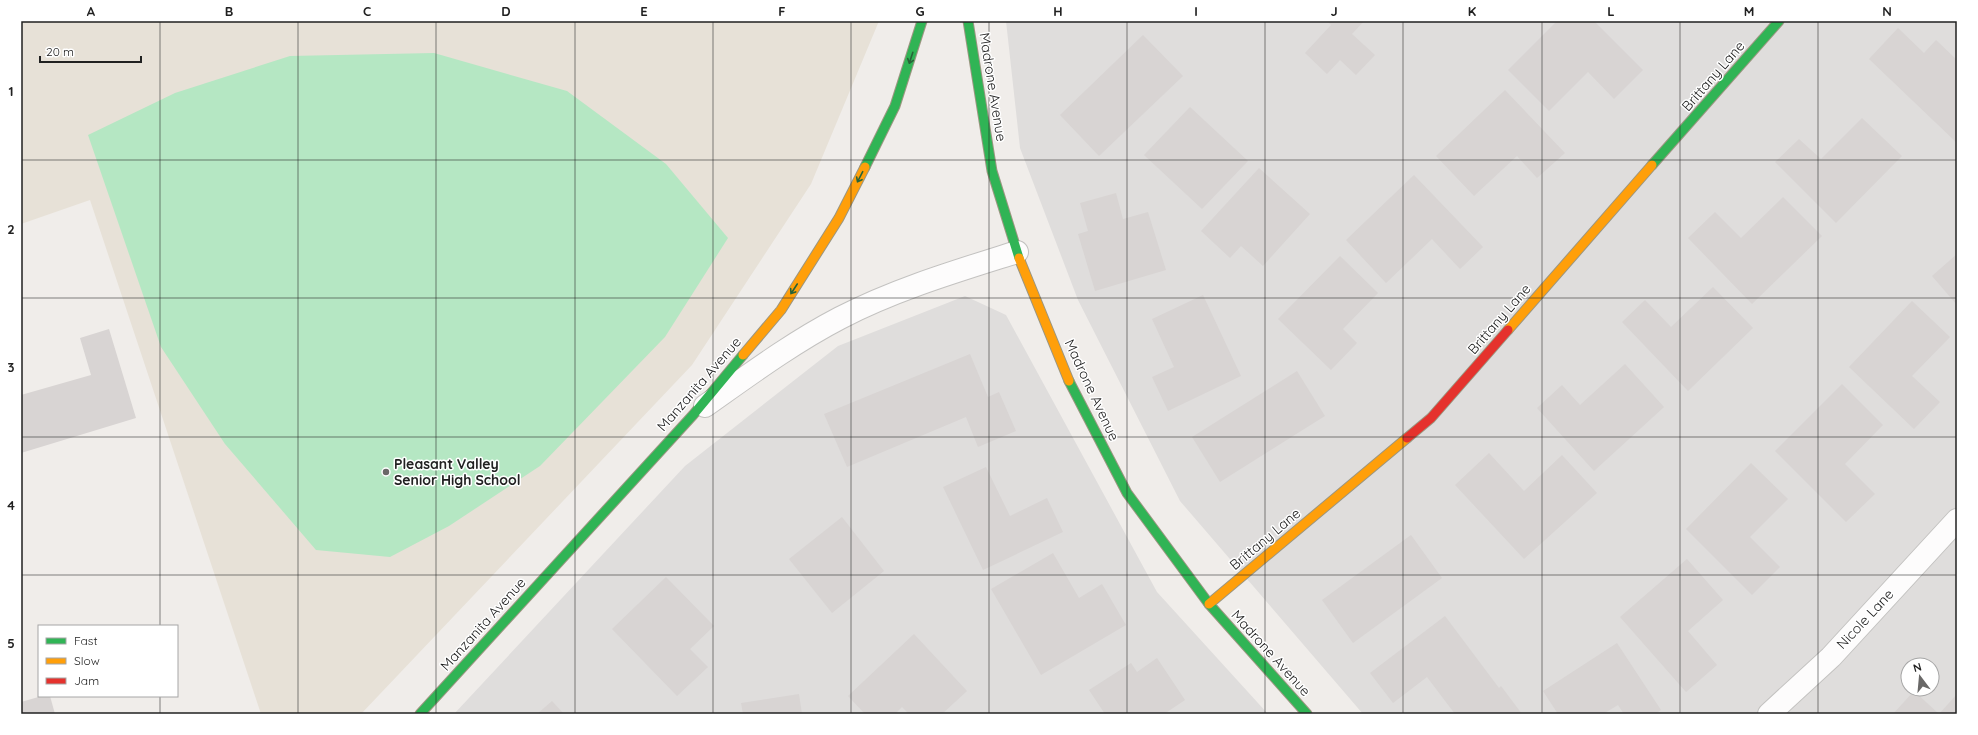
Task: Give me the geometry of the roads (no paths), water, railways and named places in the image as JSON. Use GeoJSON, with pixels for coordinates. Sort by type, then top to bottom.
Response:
{"type":"FeatureCollection","features":[{"type":"Feature","properties":{"kind":"street","name":"Manzanita Avenue"},"geometry":{"type":"LineString","coordinates":[[420,714],[692,415],[781,310],[839,218],[895,106],[922,21]]}},
{"type":"Feature","properties":{"kind":"street","name":"Madrone Avenue"},"geometry":{"type":"LineString","coordinates":[[968,21],[992,171],[1017,252],[1070,383],[1127,493],[1209,604],[1307,714]]}},
{"type":"Feature","properties":{"kind":"street","name":"Brittany Lane"},"geometry":{"type":"LineString","coordinates":[[1209,604],[1431,418],[1779,21]]}},
{"type":"Feature","properties":{"kind":"street"},"geometry":{"type":"LineString","coordinates":[[692,415],[775,357],[840,318],[923,282],[1017,252]]}},
{"type":"Feature","properties":{"kind":"street","name":"Nicole Lane"},"geometry":{"type":"LineString","coordinates":[[1769,714],[1830,657],[1957,520]]}},
{"type":"Feature","properties":{"kind":"place","name":"Pleasant Valley Senior High School"},"geometry":{"type":"Point","coordinates":[386,472]}}]}
